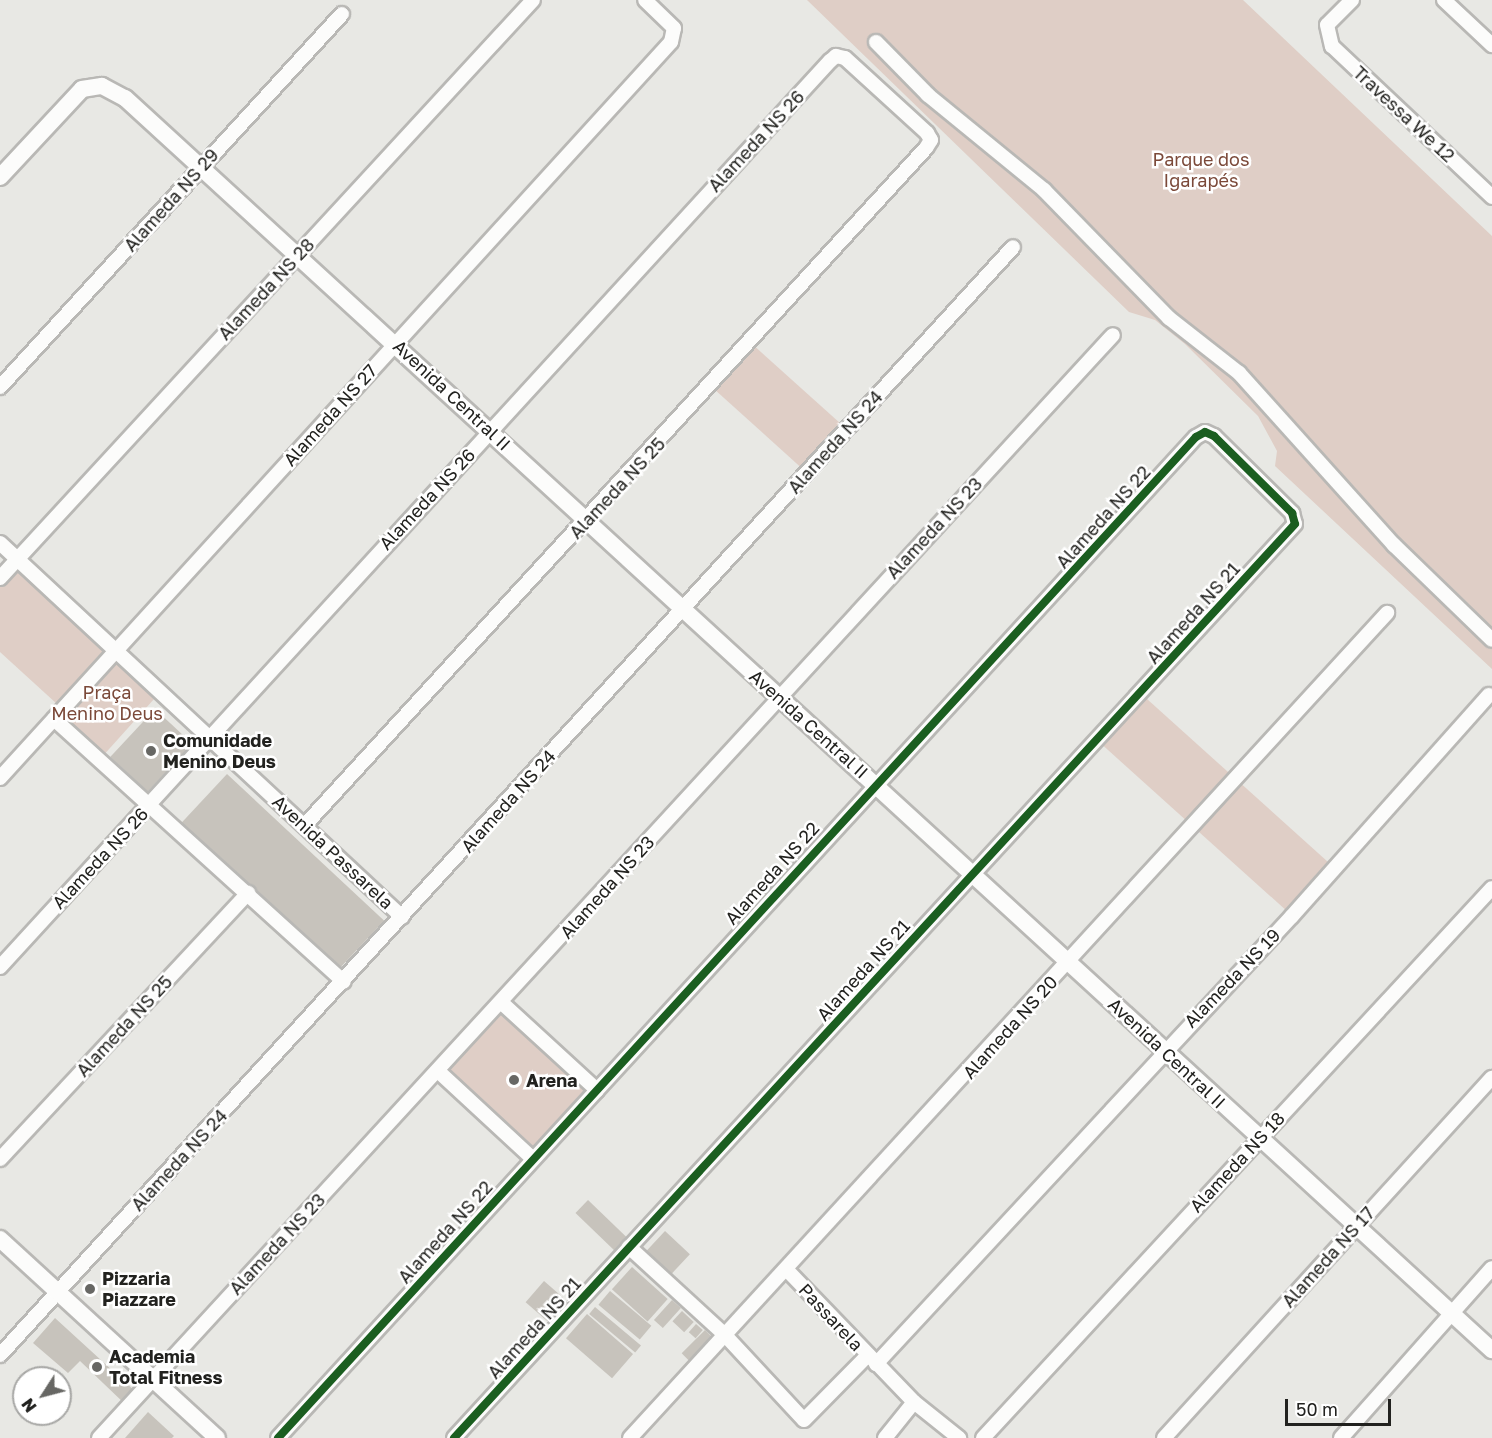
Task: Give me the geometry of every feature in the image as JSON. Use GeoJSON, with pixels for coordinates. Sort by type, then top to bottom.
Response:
{"type":"FeatureCollection","features":[{"type":"Feature","properties":{"kind":"street","name":"Alameda NS 28"},"geometry":{"type":"LineString","coordinates":[[0,578],[533,0]]}},
{"type":"Feature","properties":{"kind":"street","name":"Alameda NS 27"},"geometry":{"type":"LineString","coordinates":[[0,778],[671,42],[675,34],[671,24],[645,0]]}},
{"type":"Feature","properties":{"kind":"street","name":"Travessa We 12"},"geometry":{"type":"LineString","coordinates":[[1352,0],[1327,25],[1328,39],[1338,53],[1492,197]]}},
{"type":"Feature","properties":{"kind":"street"},"geometry":{"type":"LineString","coordinates":[[1444,0],[1492,45]]}},
{"type":"Feature","properties":{"kind":"street","name":"Alameda NS 29"},"geometry":{"type":"LineString","coordinates":[[0,387],[342,14]]}},
{"type":"Feature","properties":{"kind":"street"},"geometry":{"type":"LineString","coordinates":[[876,42],[937,102],[1044,189],[1169,318],[1239,373],[1394,545],[1492,640]]}},
{"type":"Feature","properties":{"kind":"street","name":"Alameda NS 26"},"geometry":{"type":"LineString","coordinates":[[0,967],[150,804],[208,737],[836,56],[845,58],[927,133],[931,140],[926,148]]}},
{"type":"Feature","properties":{"kind":"street","name":"Avenida Central II"},"geometry":{"type":"LineString","coordinates":[[0,177],[82,89],[102,86],[125,98],[1070,960],[1162,1051],[1354,1228],[1492,1350]]}},
{"type":"Feature","properties":{"kind":"street","name":"Alameda NS 25"},"geometry":{"type":"LineString","coordinates":[[306,825],[588,520],[926,148]]}},
{"type":"Feature","properties":{"kind":"street","name":"Alameda NS 24"},"geometry":{"type":"LineString","coordinates":[[0,1355],[344,982],[1013,247]]}},
{"type":"Feature","properties":{"kind":"street","name":"Alameda NS 23"},"geometry":{"type":"LineString","coordinates":[[99,1438],[502,1003],[778,696],[1113,335]]}},
{"type":"Feature","properties":{"kind":"street","name":"Alameda NS 22"},"geometry":{"type":"LineString","coordinates":[[278,1438],[874,783],[1200,433],[1211,434],[1228,449],[1292,513],[1295,524]]}},
{"type":"Feature","properties":{"kind":"street","name":"Alameda NS 21"},"geometry":{"type":"LineString","coordinates":[[454,1438],[1295,524]]}},
{"type":"Feature","properties":{"kind":"street","name":"Avenida Passarela"},"geometry":{"type":"LineString","coordinates":[[0,543],[306,825],[402,917]]}},
{"type":"Feature","properties":{"kind":"street","name":"Alameda NS 20"},"geometry":{"type":"LineString","coordinates":[[630,1438],[724,1334],[787,1270],[1387,613]]}},
{"type":"Feature","properties":{"kind":"street","name":"Alameda NS 19"},"geometry":{"type":"LineString","coordinates":[[724,1334],[804,1420],[872,1359],[1292,916],[1489,695]]}},
{"type":"Feature","properties":{"kind":"street"},"geometry":{"type":"LineString","coordinates":[[54,719],[248,892],[344,982]]}},
{"type":"Feature","properties":{"kind":"street","name":"Alameda NS 18"},"geometry":{"type":"LineString","coordinates":[[983,1438],[1258,1138],[1492,888]]}},
{"type":"Feature","properties":{"kind":"street","name":"Alameda NS 25"},"geometry":{"type":"LineString","coordinates":[[0,1159],[248,892]]}},
{"type":"Feature","properties":{"kind":"street"},"geometry":{"type":"LineString","coordinates":[[502,1003],[597,1090]]}},
{"type":"Feature","properties":{"kind":"street"},"geometry":{"type":"LineString","coordinates":[[438,1071],[533,1159]]}},
{"type":"Feature","properties":{"kind":"street","name":"Alameda NS 17"},"geometry":{"type":"LineString","coordinates":[[1164,1438],[1492,1078]]}},
{"type":"Feature","properties":{"kind":"street"},"geometry":{"type":"LineString","coordinates":[[0,1239],[217,1438]]}},
{"type":"Feature","properties":{"kind":"street"},"geometry":{"type":"LineString","coordinates":[[629,1247],[724,1334]]}},
{"type":"Feature","properties":{"kind":"street"},"geometry":{"type":"LineString","coordinates":[[1341,1438],[1492,1268]]}},
{"type":"Feature","properties":{"kind":"street","name":"Passarela"},"geometry":{"type":"LineString","coordinates":[[787,1270],[914,1402],[959,1438]]}},
{"type":"Feature","properties":{"kind":"street"},"geometry":{"type":"LineString","coordinates":[[885,1438],[914,1402]]}},
{"type":"Feature","properties":{"kind":"green space","name":"Parque dos Igarapés"},"geometry":{"type":"Polygon","coordinates":[[[807,0],[1243,0],[1492,236],[1492,669],[1275,466],[1277,451],[1258,416],[1185,344],[1155,320],[1129,312],[807,0]]]}},
{"type":"Feature","properties":{"kind":"green space"},"geometry":{"type":"Polygon","coordinates":[[[751,343],[842,425],[803,469],[712,387],[751,343]]]}},
{"type":"Feature","properties":{"kind":"green space"},"geometry":{"type":"Polygon","coordinates":[[[17,561],[110,646],[57,704],[0,652],[0,579],[17,561]]]}},
{"type":"Feature","properties":{"kind":"green space","name":"Praça Menino Deus"},"geometry":{"type":"Polygon","coordinates":[[[113,649],[161,692],[100,759],[53,716],[113,649]]]}},
{"type":"Feature","properties":{"kind":"green space"},"geometry":{"type":"Polygon","coordinates":[[[1137,690],[1332,866],[1290,914],[1094,738],[1137,690]]]}},
{"type":"Feature","properties":{"kind":"green space","name":"Arena"},"geometry":{"type":"Polygon","coordinates":[[[496,1002],[596,1089],[534,1160],[434,1073],[496,1002]]]}},
{"type":"Feature","properties":{"kind":"building","name":"Comunidade Menino Deus"},"geometry":{"type":"Polygon","coordinates":[[[155,709],[192,744],[147,792],[110,757],[155,709]]]}},
{"type":"Feature","properties":{"kind":"building"},"geometry":{"type":"Polygon","coordinates":[[[227,774],[384,921],[338,970],[181,824],[227,774]]]}},
{"type":"Feature","properties":{"kind":"building"},"geometry":{"type":"Polygon","coordinates":[[[588,1200],[629,1240],[616,1253],[575,1213],[588,1200]]]}},
{"type":"Feature","properties":{"kind":"building"},"geometry":{"type":"Polygon","coordinates":[[[665,1231],[690,1254],[670,1275],[645,1252],[665,1231]]]}},
{"type":"Feature","properties":{"kind":"building"},"geometry":{"type":"Polygon","coordinates":[[[632,1267],[668,1299],[648,1321],[612,1289],[632,1267]]]}},
{"type":"Feature","properties":{"kind":"building"},"geometry":{"type":"Polygon","coordinates":[[[544,1281],[566,1300],[548,1321],[526,1302],[544,1281]]]}},
{"type":"Feature","properties":{"kind":"building"},"geometry":{"type":"Polygon","coordinates":[[[610,1291],[651,1326],[640,1339],[598,1305],[610,1291]]]}},
{"type":"Feature","properties":{"kind":"building"},"geometry":{"type":"Polygon","coordinates":[[[672,1300],[681,1308],[663,1328],[654,1320],[672,1300]]]}},
{"type":"Feature","properties":{"kind":"building"},"geometry":{"type":"Polygon","coordinates":[[[595,1307],[641,1346],[635,1352],[589,1314],[595,1307]]]}},
{"type":"Feature","properties":{"kind":"building"},"geometry":{"type":"Polygon","coordinates":[[[682,1311],[694,1322],[684,1332],[672,1321],[682,1311]]]}},
{"type":"Feature","properties":{"kind":"building"},"geometry":{"type":"Polygon","coordinates":[[[587,1314],[633,1354],[612,1378],[566,1338],[587,1314]]]}},
{"type":"Feature","properties":{"kind":"building","name":"Academia Total Fitness"},"geometry":{"type":"Polygon","coordinates":[[[55,1318],[137,1393],[126,1405],[80,1361],[72,1369],[72,1366],[60,1366],[33,1343],[55,1318]]]}},
{"type":"Feature","properties":{"kind":"building"},"geometry":{"type":"Polygon","coordinates":[[[696,1324],[703,1330],[696,1338],[689,1332],[696,1324]]]}},
{"type":"Feature","properties":{"kind":"building"},"geometry":{"type":"Polygon","coordinates":[[[705,1330],[714,1339],[691,1363],[682,1353],[705,1330]]]}},
{"type":"Feature","properties":{"kind":"building"},"geometry":{"type":"Polygon","coordinates":[[[148,1412],[174,1436],[172,1438],[125,1438],[148,1412]]]}},
{"type":"Feature","properties":{"kind":"cycle path"},"geometry":{"type":"LineString","coordinates":[[278,1438],[1196,437],[1205,432],[1214,436],[1292,513],[1295,524],[454,1438]]}},
{"type":"Feature","properties":{"kind":"place","name":"Comunidade Menino Deus"},"geometry":{"type":"Point","coordinates":[151,751]}},
{"type":"Feature","properties":{"kind":"place","name":"Arena"},"geometry":{"type":"Point","coordinates":[514,1080]}},
{"type":"Feature","properties":{"kind":"place","name":"Pizzaria Piazzare"},"geometry":{"type":"Point","coordinates":[90,1289]}},
{"type":"Feature","properties":{"kind":"place","name":"Academia Total Fitness"},"geometry":{"type":"Point","coordinates":[97,1367]}}]}
